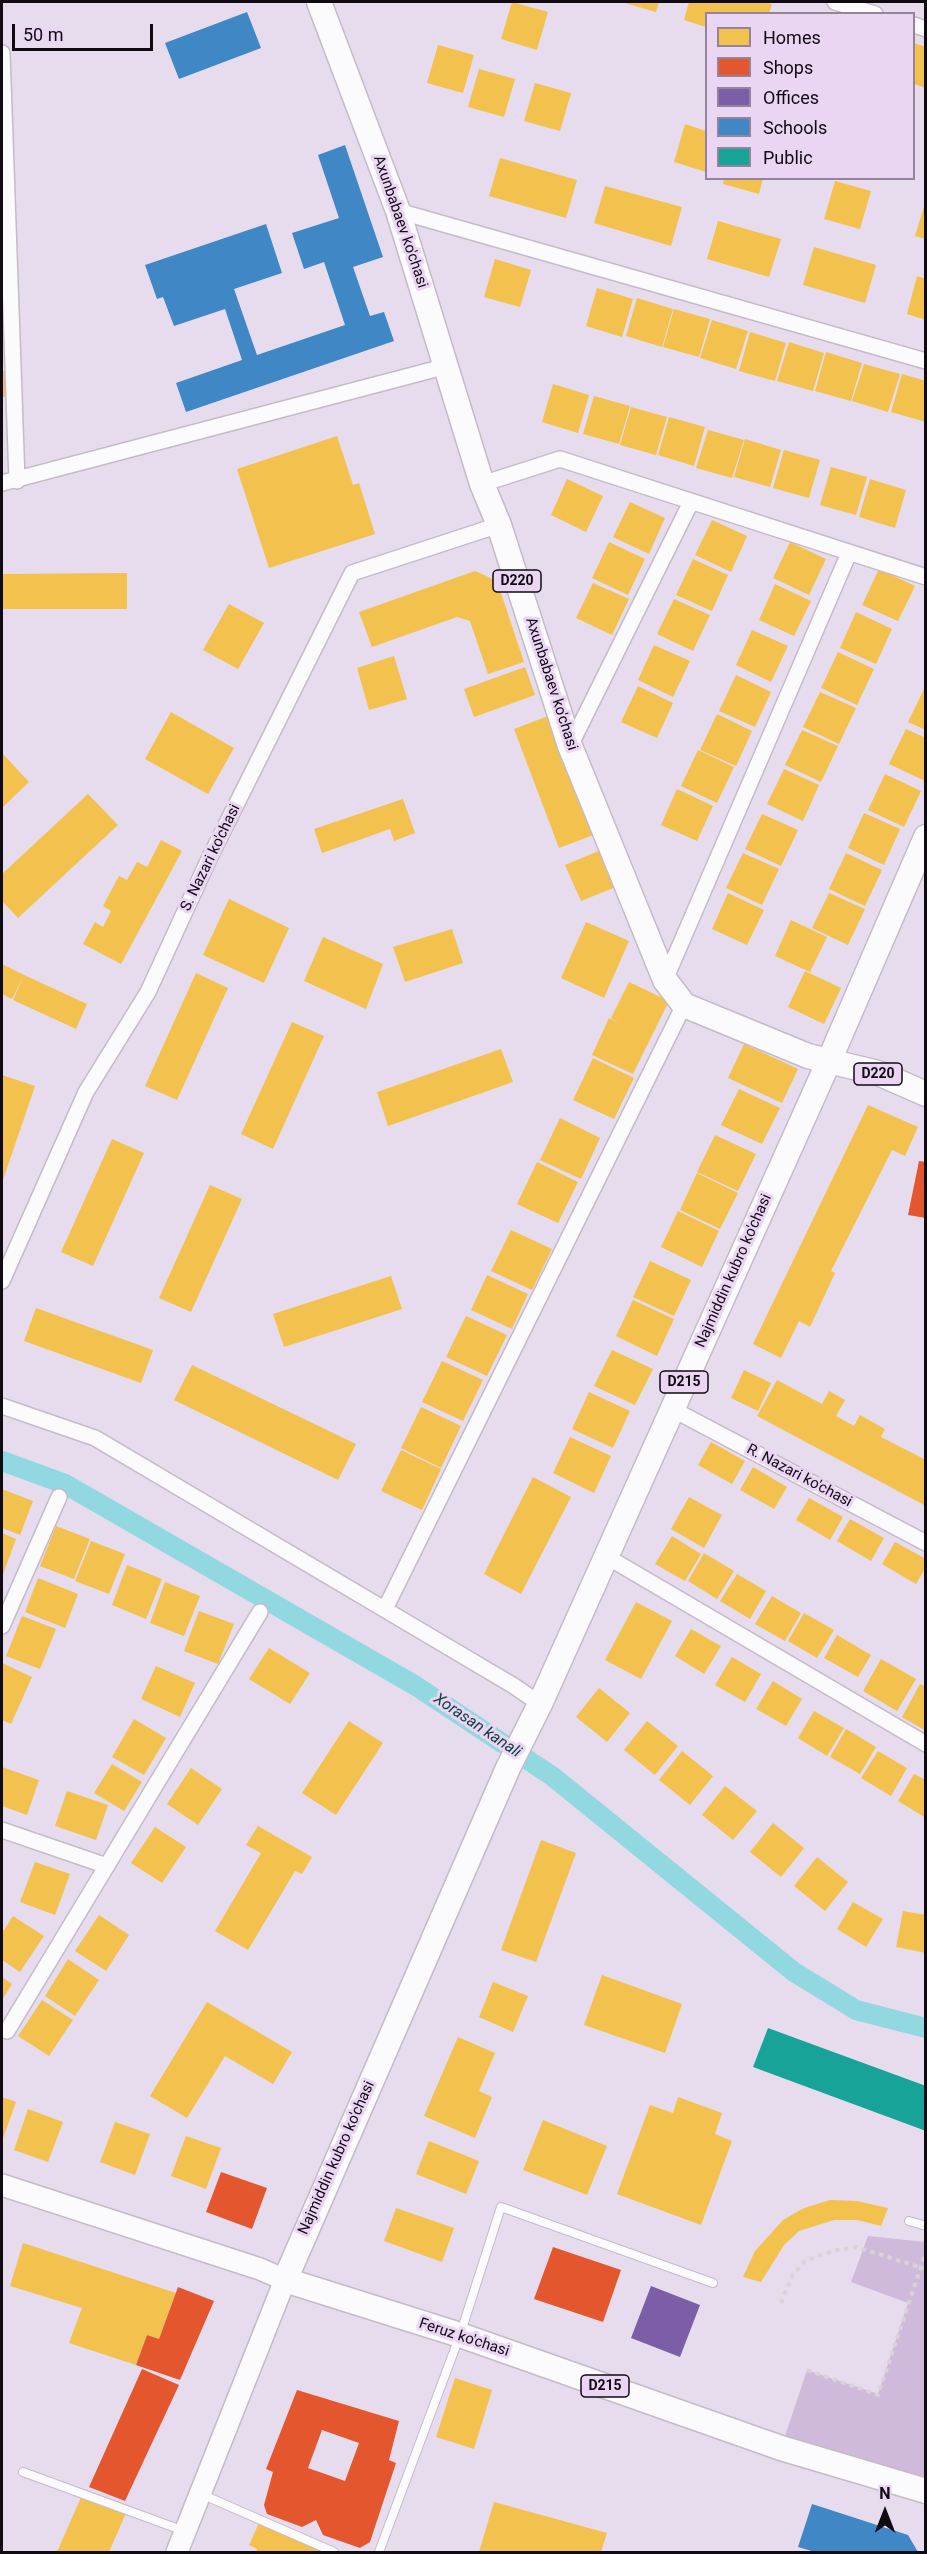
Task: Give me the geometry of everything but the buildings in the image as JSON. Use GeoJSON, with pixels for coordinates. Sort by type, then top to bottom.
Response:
{"type":"FeatureCollection","features":[{"type":"Feature","properties":{"kind":"main road","name":"Axunbabaev ko'chasi"},"geometry":{"type":"LineString","coordinates":[[319,2],[398,211],[482,484],[499,525],[570,746],[665,980],[684,1005]]}},
{"type":"Feature","properties":{"kind":"main road","name":"Najmiddin kubro ko'chasi"},"geometry":{"type":"LineString","coordinates":[[177,2553],[285,2280],[508,1768],[540,1704],[604,1556],[829,1061],[926,837]]}},
{"type":"Feature","properties":{"kind":"main road","name":"D220"},"geometry":{"type":"LineString","coordinates":[[684,1005],[808,1056],[878,1073],[926,1094]]}},
{"type":"Feature","properties":{"kind":"main road","name":"Feruz ko'chasi"},"geometry":{"type":"LineString","coordinates":[[2,2185],[460,2336],[781,2448],[926,2492]]}},
{"type":"Feature","properties":{"kind":"street"},"geometry":{"type":"LineString","coordinates":[[835,2],[868,12]]}},
{"type":"Feature","properties":{"kind":"street"},"geometry":{"type":"LineString","coordinates":[[2,53],[17,480]]}},
{"type":"Feature","properties":{"kind":"street"},"geometry":{"type":"LineString","coordinates":[[398,211],[926,361]]}},
{"type":"Feature","properties":{"kind":"street"},"geometry":{"type":"LineString","coordinates":[[2,483],[447,366]]}},
{"type":"Feature","properties":{"kind":"street"},"geometry":{"type":"LineString","coordinates":[[482,484],[560,459],[926,577]]}},
{"type":"Feature","properties":{"kind":"street"},"geometry":{"type":"LineString","coordinates":[[570,746],[691,502]]}},
{"type":"Feature","properties":{"kind":"street","name":"S. Nazari ko'chasi"},"geometry":{"type":"LineString","coordinates":[[2,1281],[86,1092],[148,992],[209,859],[352,573],[499,525]]}},
{"type":"Feature","properties":{"kind":"street"},"geometry":{"type":"LineString","coordinates":[[665,980],[849,553]]}},
{"type":"Feature","properties":{"kind":"street"},"geometry":{"type":"LineString","coordinates":[[385,1609],[684,1005]]}},
{"type":"Feature","properties":{"kind":"street"},"geometry":{"type":"LineString","coordinates":[[2,1406],[95,1438],[385,1609],[540,1704]]}},
{"type":"Feature","properties":{"kind":"street","name":"R. Nazari ko'chasi"},"geometry":{"type":"LineString","coordinates":[[672,1409],[926,1544]]}},
{"type":"Feature","properties":{"kind":"street"},"geometry":{"type":"LineString","coordinates":[[2,1626],[59,1497]]}},
{"type":"Feature","properties":{"kind":"street"},"geometry":{"type":"LineString","coordinates":[[604,1556],[926,1744]]}},
{"type":"Feature","properties":{"kind":"street"},"geometry":{"type":"LineString","coordinates":[[8,2031],[260,1612]]}},
{"type":"Feature","properties":{"kind":"street"},"geometry":{"type":"LineString","coordinates":[[2,1830],[107,1866]]}},
{"type":"Feature","properties":{"kind":"lane"},"geometry":{"type":"LineString","coordinates":[[379,2553],[460,2336],[501,2207],[713,2283]]}},
{"type":"Feature","properties":{"kind":"lane"},"geometry":{"type":"LineString","coordinates":[[909,2221],[926,2226]]}},
{"type":"Feature","properties":{"kind":"lane"},"geometry":{"type":"LineString","coordinates":[[23,2472],[186,2532]]}},
{"type":"Feature","properties":{"kind":"lane"},"geometry":{"type":"LineString","coordinates":[[201,2494],[334,2553]]}},
{"type":"Feature","properties":{"kind":"path"},"geometry":{"type":"LineString","coordinates":[[781,2303],[792,2276],[805,2261],[832,2251],[856,2247],[926,2269]]}},
{"type":"Feature","properties":{"kind":"path"},"geometry":{"type":"LineString","coordinates":[[807,2370],[878,2395],[926,2252]]}},
{"type":"Feature","properties":{"kind":"shaded area"},"geometry":{"type":"Polygon","coordinates":[[[868,2236],[925,2242],[925,2491],[781,2448],[807,2370],[878,2394],[908,2303],[851,2282],[868,2236]]]}},
{"type":"Feature","properties":{"kind":"waterway","name":"Xorasan kanali"},"geometry":{"type":"LineString","coordinates":[[2,1461],[65,1484],[416,1686],[552,1776],[794,1972],[856,2010],[926,2028]]}}]}
